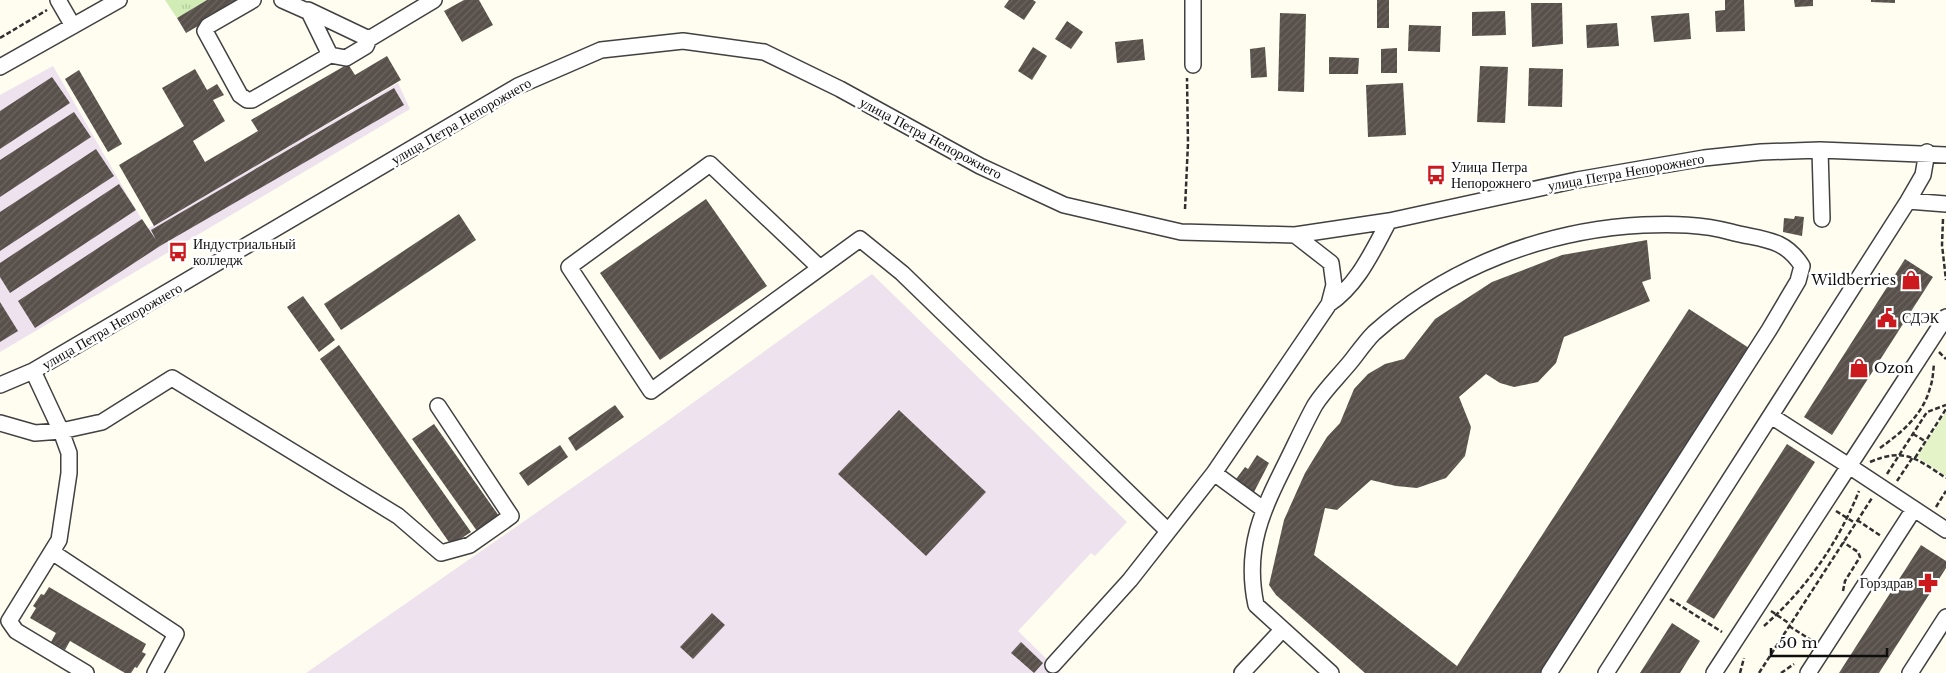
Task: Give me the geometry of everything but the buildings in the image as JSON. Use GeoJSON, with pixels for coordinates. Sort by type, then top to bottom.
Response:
{"type":"FeatureCollection","features":[{"type":"Feature","properties":{"kind":"street"},"geometry":{"type":"LineString","coordinates":[[0,67],[119,0]]}},
{"type":"Feature","properties":{"kind":"street"},"geometry":{"type":"LineString","coordinates":[[253,0],[208,26],[205,31],[243,99],[252,100],[330,55],[346,58],[366,46],[369,39],[434,0]]}},
{"type":"Feature","properties":{"kind":"street"},"geometry":{"type":"LineString","coordinates":[[282,0],[306,6],[369,39]]}},
{"type":"Feature","properties":{"kind":"street"},"geometry":{"type":"LineString","coordinates":[[1193,0],[1193,65]]}},
{"type":"Feature","properties":{"kind":"street"},"geometry":{"type":"LineString","coordinates":[[58,1],[73,26]]}},
{"type":"Feature","properties":{"kind":"street"},"geometry":{"type":"LineString","coordinates":[[306,6],[330,55]]}},
{"type":"Feature","properties":{"kind":"street","name":"улица Петра Непорожнего"},"geometry":{"type":"LineString","coordinates":[[0,385],[33,371],[518,86],[601,50],[683,41],[764,52],[840,89],[980,166],[1064,205],[1181,232],[1295,235],[1389,221],[1577,180],[1704,158],[1820,150],[1927,152],[1946,155]]}},
{"type":"Feature","properties":{"kind":"street"},"geometry":{"type":"LineString","coordinates":[[1820,150],[1822,219]]}},
{"type":"Feature","properties":{"kind":"street"},"geometry":{"type":"LineString","coordinates":[[1606,673],[1908,201],[1923,175],[1927,152]]}},
{"type":"Feature","properties":{"kind":"street"},"geometry":{"type":"LineString","coordinates":[[820,268],[710,164],[569,267],[651,391],[860,239],[902,273],[1168,531]]}},
{"type":"Feature","properties":{"kind":"street"},"geometry":{"type":"LineString","coordinates":[[1908,201],[1945,208]]}},
{"type":"Feature","properties":{"kind":"street"},"geometry":{"type":"LineString","coordinates":[[1329,304],[1344,294],[1367,260],[1389,221]]}},
{"type":"Feature","properties":{"kind":"street"},"geometry":{"type":"LineString","coordinates":[[1332,673],[1256,605],[1251,564],[1254,543],[1263,509],[1316,404],[1373,334],[1430,290],[1509,251],[1557,236],[1606,227],[1667,224],[1712,227],[1779,244],[1793,252],[1802,266],[1798,281],[1769,330],[1549,673]]}},
{"type":"Feature","properties":{"kind":"street"},"geometry":{"type":"LineString","coordinates":[[1053,664],[1130,580],[1214,473],[1329,304],[1334,285],[1331,263],[1295,235]]}},
{"type":"Feature","properties":{"kind":"street"},"geometry":{"type":"LineString","coordinates":[[1714,673],[1946,317]]}},
{"type":"Feature","properties":{"kind":"street"},"geometry":{"type":"LineString","coordinates":[[33,371],[61,431],[69,453],[69,473],[59,540],[9,621],[16,631],[86,673]]}},
{"type":"Feature","properties":{"kind":"street"},"geometry":{"type":"LineString","coordinates":[[0,423],[35,433],[61,431],[102,422],[172,378],[398,516],[441,553],[470,545],[511,516],[438,406]]}},
{"type":"Feature","properties":{"kind":"street"},"geometry":{"type":"LineString","coordinates":[[1771,416],[1946,530]]}},
{"type":"Feature","properties":{"kind":"street"},"geometry":{"type":"LineString","coordinates":[[1214,473],[1263,509]]}},
{"type":"Feature","properties":{"kind":"street"},"geometry":{"type":"LineString","coordinates":[[1808,673],[1914,509]]}},
{"type":"Feature","properties":{"kind":"street"},"geometry":{"type":"LineString","coordinates":[[52,552],[176,634],[155,673]]}},
{"type":"Feature","properties":{"kind":"street"},"geometry":{"type":"LineString","coordinates":[[1910,673],[1946,617]]}},
{"type":"Feature","properties":{"kind":"street"},"geometry":{"type":"LineString","coordinates":[[1242,673],[1282,630]]}},
{"type":"Feature","properties":{"kind":"path"},"geometry":{"type":"LineString","coordinates":[[0,38],[58,1]]}},
{"type":"Feature","properties":{"kind":"path"},"geometry":{"type":"LineString","coordinates":[[1185,209],[1188,143],[1187,78],[1193,65]]}},
{"type":"Feature","properties":{"kind":"path"},"geometry":{"type":"LineString","coordinates":[[1945,208],[1942,245],[1946,280]]}},
{"type":"Feature","properties":{"kind":"path"},"geometry":{"type":"LineString","coordinates":[[1938,354],[1941,350]]}},
{"type":"Feature","properties":{"kind":"path"},"geometry":{"type":"LineString","coordinates":[[1879,449],[1906,428],[1922,407],[1931,388],[1935,361]]}},
{"type":"Feature","properties":{"kind":"path"},"geometry":{"type":"LineString","coordinates":[[1884,490],[1900,454],[1927,412],[1946,405]]}},
{"type":"Feature","properties":{"kind":"path"},"geometry":{"type":"LineString","coordinates":[[1759,673],[1856,522],[1914,457],[1946,409]]}},
{"type":"Feature","properties":{"kind":"path"},"geometry":{"type":"LineString","coordinates":[[1913,434],[1925,441]]}},
{"type":"Feature","properties":{"kind":"path"},"geometry":{"type":"LineString","coordinates":[[1873,455],[1869,463],[1900,454],[1914,457],[1946,478]]}},
{"type":"Feature","properties":{"kind":"path"},"geometry":{"type":"LineString","coordinates":[[1760,631],[1814,574],[1848,519],[1865,477]]}},
{"type":"Feature","properties":{"kind":"path"},"geometry":{"type":"LineString","coordinates":[[1824,504],[1892,543]]}},
{"type":"Feature","properties":{"kind":"path"},"geometry":{"type":"LineString","coordinates":[[1842,592],[1860,557],[1858,552],[1843,542]]}},
{"type":"Feature","properties":{"kind":"path"},"geometry":{"type":"LineString","coordinates":[[1658,592],[1735,641]]}},
{"type":"Feature","properties":{"kind":"path"},"geometry":{"type":"LineString","coordinates":[[1759,604],[1811,640],[1816,632]]}},
{"type":"Feature","properties":{"kind":"path"},"geometry":{"type":"LineString","coordinates":[[1740,673],[1744,656]]}},
{"type":"Feature","properties":{"kind":"path"},"geometry":{"type":"LineString","coordinates":[[1781,673],[1799,659]]}},
{"type":"Feature","properties":{"kind":"shaded area"},"geometry":{"type":"Polygon","coordinates":[[[53,66],[147,229],[398,83],[410,109],[0,352],[0,95],[53,66]]]}},
{"type":"Feature","properties":{"kind":"shaded area"},"geometry":{"type":"Polygon","coordinates":[[[872,274],[1127,522],[1095,556],[1091,553],[1018,631],[1061,673],[306,673],[648,435],[872,274]]]}},
{"type":"Feature","properties":{"kind":"green space"},"geometry":{"type":"Polygon","coordinates":[[[165,0],[207,0],[177,18],[165,0]]]}},
{"type":"Feature","properties":{"kind":"green space"},"geometry":{"type":"Polygon","coordinates":[[[1946,412],[1946,476],[1917,457],[1946,412]]]}},
{"type":"Feature","properties":{"kind":"place","name":"Улица Петра Непорожнего"},"geometry":{"type":"Point","coordinates":[1436,175]}},
{"type":"Feature","properties":{"kind":"place","name":"Индустриальный колледж"},"geometry":{"type":"Point","coordinates":[178,252]}},
{"type":"Feature","properties":{"kind":"place","name":"Wildberries"},"geometry":{"type":"Point","coordinates":[1911,280]}},
{"type":"Feature","properties":{"kind":"place","name":"СДЭК"},"geometry":{"type":"Point","coordinates":[1887,318]}},
{"type":"Feature","properties":{"kind":"place","name":"Ozon"},"geometry":{"type":"Point","coordinates":[1859,368]}},
{"type":"Feature","properties":{"kind":"place","name":"Горздрав"},"geometry":{"type":"Point","coordinates":[1928,583]}}]}
